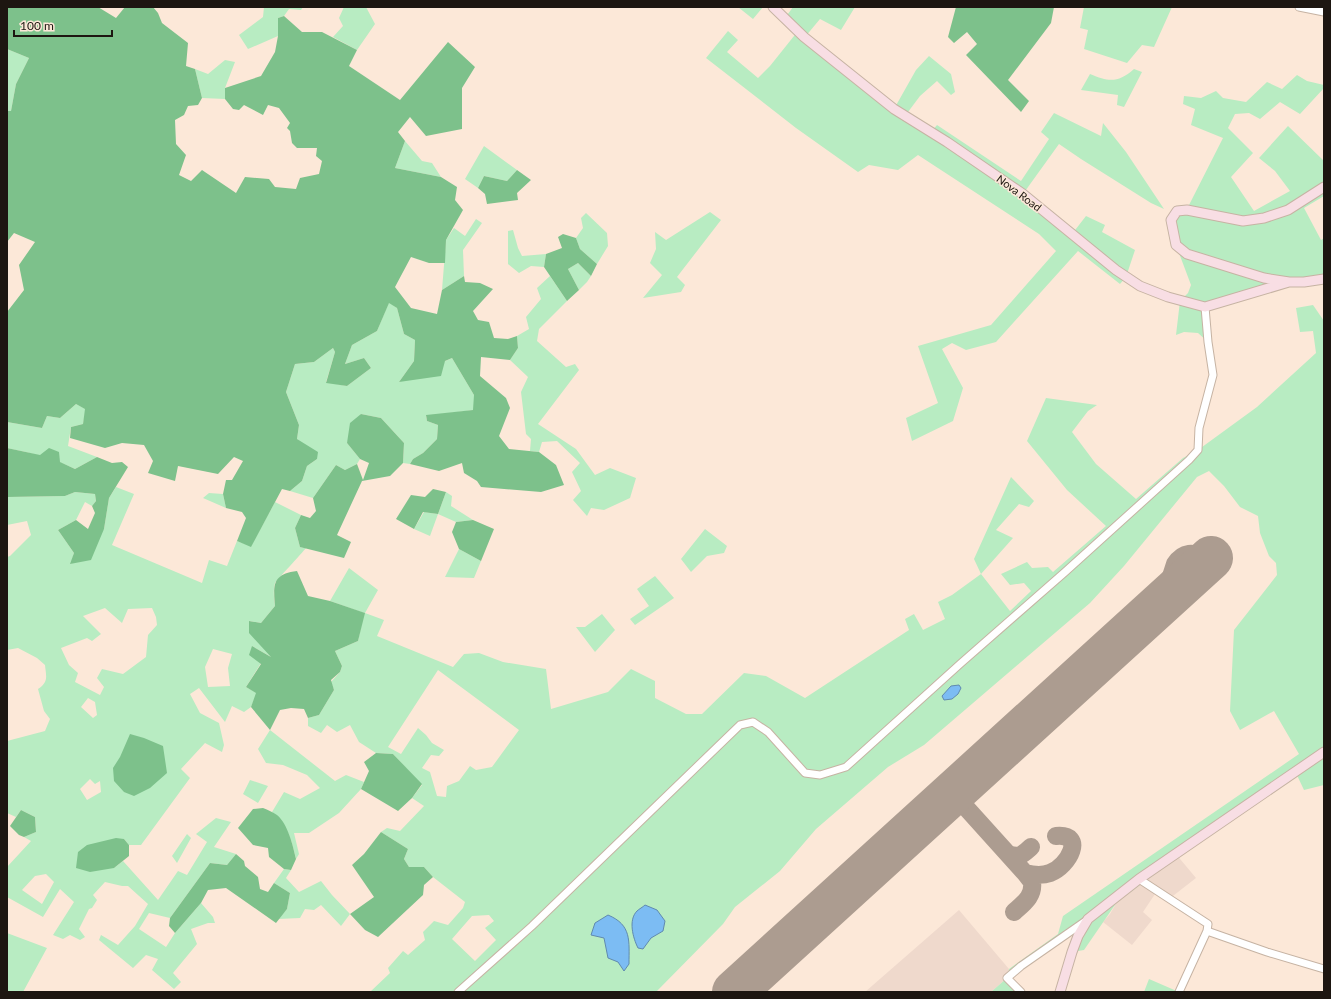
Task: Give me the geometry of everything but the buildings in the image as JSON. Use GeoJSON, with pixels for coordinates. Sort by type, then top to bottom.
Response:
{"type":"FeatureCollection","features":[{"type":"Feature","properties":{"kind":"main road","name":"Nova Road"},"geometry":{"type":"LineString","coordinates":[[773,7],[804,37],[894,109],[947,142],[1023,194],[1116,270],[1140,286],[1168,297],[1206,307]]}},
{"type":"Feature","properties":{"kind":"main road"},"geometry":{"type":"LineString","coordinates":[[1324,187],[1288,210],[1264,218],[1243,221],[1187,210],[1177,211],[1171,220],[1176,245],[1187,254],[1264,278],[1289,282],[1304,282],[1324,279]]}},
{"type":"Feature","properties":{"kind":"main road"},"geometry":{"type":"LineString","coordinates":[[1206,307],[1289,282]]}},
{"type":"Feature","properties":{"kind":"main road"},"geometry":{"type":"LineString","coordinates":[[1060,992],[1078,936],[1088,919],[1139,879],[1324,752]]}},
{"type":"Feature","properties":{"kind":"street"},"geometry":{"type":"LineString","coordinates":[[1299,7],[1324,12]]}},
{"type":"Feature","properties":{"kind":"street"},"geometry":{"type":"LineString","coordinates":[[458,992],[532,926],[740,725],[753,722],[768,732],[805,773],[820,775],[846,767],[1189,460],[1198,450],[1199,428],[1213,375],[1208,342],[1206,307]]}},
{"type":"Feature","properties":{"kind":"street"},"geometry":{"type":"LineString","coordinates":[[1139,879],[1208,924],[1207,931],[1179,992]]}},
{"type":"Feature","properties":{"kind":"street"},"geometry":{"type":"LineString","coordinates":[[1021,992],[1008,978],[1021,966],[1088,919]]}},
{"type":"Feature","properties":{"kind":"street"},"geometry":{"type":"LineString","coordinates":[[1207,931],[1267,952],[1324,969]]}},
{"type":"Feature","properties":{"kind":"shaded area"},"geometry":{"type":"Polygon","coordinates":[[[1175,853],[1196,878],[1169,899],[1157,891],[1143,912],[1152,920],[1132,945],[1103,922],[1117,902],[1143,883],[1139,879],[1175,853]]]}},
{"type":"Feature","properties":{"kind":"shaded area"},"geometry":{"type":"Polygon","coordinates":[[[959,910],[1009,969],[1007,978],[991,992],[865,992],[959,910]]]}},
{"type":"Feature","properties":{"kind":"green space"},"geometry":{"type":"Polygon","coordinates":[[[7,7],[98,7],[116,18],[125,7],[153,7],[158,13],[162,23],[188,43],[186,66],[195,69],[202,98],[198,105],[188,106],[184,115],[175,120],[176,144],[186,155],[179,175],[191,181],[202,170],[236,193],[245,177],[269,179],[275,187],[296,189],[300,178],[319,174],[322,161],[316,156],[317,148],[297,148],[292,143],[290,131],[287,128],[290,123],[279,108],[268,105],[263,115],[244,105],[239,110],[233,109],[225,99],[225,88],[261,76],[275,52],[278,36],[278,18],[284,16],[302,32],[322,32],[357,50],[349,66],[400,100],[448,42],[475,67],[462,88],[462,129],[426,136],[410,117],[398,132],[405,141],[395,168],[441,177],[457,187],[455,200],[463,210],[446,240],[445,263],[429,263],[411,257],[395,287],[411,308],[437,314],[442,290],[464,276],[465,282],[480,283],[493,289],[473,311],[478,320],[489,322],[494,338],[508,339],[517,336],[518,348],[510,360],[481,357],[480,376],[506,398],[510,408],[499,436],[509,449],[539,452],[556,465],[564,485],[541,492],[481,487],[477,481],[464,473],[462,463],[439,471],[410,464],[413,459],[423,453],[437,439],[438,425],[427,421],[426,415],[473,410],[474,395],[452,358],[445,361],[441,376],[399,382],[414,361],[415,340],[404,334],[397,308],[389,303],[377,331],[352,345],[345,364],[364,358],[371,368],[347,386],[326,383],[335,352],[333,348],[314,362],[295,364],[286,392],[299,425],[297,439],[318,452],[317,459],[307,466],[302,481],[290,491],[282,489],[251,547],[237,541],[246,518],[242,512],[226,508],[223,494],[226,480],[232,480],[243,461],[234,457],[218,474],[178,466],[175,481],[148,473],[153,461],[144,445],[122,443],[105,448],[70,438],[71,427],[83,424],[85,409],[76,404],[60,418],[47,416],[42,428],[7,422],[7,312],[24,290],[19,265],[35,242],[14,233],[7,242],[7,111],[11,111],[16,84],[29,58],[7,49],[7,7]]]}},
{"type":"Feature","properties":{"kind":"green space"},"geometry":{"type":"Polygon","coordinates":[[[264,7],[303,7],[301,10],[289,9],[284,16],[278,18],[278,36],[248,49],[239,35],[263,17],[264,7]]]}},
{"type":"Feature","properties":{"kind":"green space"},"geometry":{"type":"Polygon","coordinates":[[[344,7],[366,7],[375,24],[357,50],[333,37],[343,26],[339,18],[344,7]]]}},
{"type":"Feature","properties":{"kind":"green space"},"geometry":{"type":"Polygon","coordinates":[[[738,7],[763,7],[753,19],[738,7]]]}},
{"type":"Feature","properties":{"kind":"green space"},"geometry":{"type":"Polygon","coordinates":[[[793,7],[855,7],[841,30],[820,19],[805,37],[894,109],[916,70],[929,56],[951,74],[955,92],[951,95],[937,81],[920,96],[905,116],[931,132],[937,125],[1021,181],[1049,139],[1041,132],[1054,113],[1101,136],[1103,123],[1126,152],[1164,209],[1151,203],[1059,144],[1023,194],[1072,234],[1086,216],[1105,225],[1102,232],[1135,250],[1126,277],[1120,284],[1078,251],[996,342],[966,350],[952,343],[942,349],[963,388],[953,421],[912,441],[906,418],[938,403],[918,346],[991,325],[1056,251],[1039,234],[918,155],[898,170],[869,165],[858,172],[796,128],[706,58],[728,31],[738,40],[727,52],[758,78],[770,66],[798,31],[785,18],[793,7]]]}},
{"type":"Feature","properties":{"kind":"green space"},"geometry":{"type":"Polygon","coordinates":[[[956,7],[1054,7],[1051,23],[1008,80],[1029,101],[1021,112],[966,55],[977,44],[967,32],[954,43],[948,37],[956,7]]]}},
{"type":"Feature","properties":{"kind":"green space"},"geometry":{"type":"Polygon","coordinates":[[[1084,7],[1172,7],[1154,47],[1142,45],[1127,63],[1084,49],[1088,30],[1080,28],[1084,7]]]}},
{"type":"Feature","properties":{"kind":"green space"},"geometry":{"type":"Polygon","coordinates":[[[7,49],[29,58],[16,84],[11,111],[7,111],[7,49]]]}},
{"type":"Feature","properties":{"kind":"green space"},"geometry":{"type":"Polygon","coordinates":[[[225,60],[235,62],[225,88],[225,99],[202,98],[195,69],[208,74],[225,60]]]}},
{"type":"Feature","properties":{"kind":"green space"},"geometry":{"type":"Polygon","coordinates":[[[1134,69],[1142,72],[1124,107],[1117,105],[1118,95],[1081,90],[1090,74],[1103,79],[1113,80],[1123,77],[1134,69]]]}},
{"type":"Feature","properties":{"kind":"green space"},"geometry":{"type":"Polygon","coordinates":[[[1297,75],[1307,81],[1324,85],[1324,88],[1300,114],[1280,102],[1260,119],[1249,113],[1235,114],[1228,128],[1253,153],[1231,177],[1254,211],[1290,191],[1275,171],[1259,158],[1288,126],[1324,161],[1324,196],[1304,208],[1321,240],[1324,238],[1324,279],[1304,282],[1206,307],[1208,342],[1198,333],[1184,332],[1176,335],[1180,301],[1188,293],[1191,285],[1176,245],[1171,220],[1187,209],[1223,138],[1191,125],[1195,109],[1183,104],[1184,96],[1201,98],[1216,91],[1223,98],[1246,102],[1267,82],[1282,89],[1297,75]]]}},
{"type":"Feature","properties":{"kind":"green space"},"geometry":{"type":"Polygon","coordinates":[[[405,141],[422,161],[432,163],[441,177],[395,168],[405,141]]]}},
{"type":"Feature","properties":{"kind":"green space"},"geometry":{"type":"Polygon","coordinates":[[[484,146],[517,170],[507,181],[484,176],[478,188],[465,179],[484,146]]]}},
{"type":"Feature","properties":{"kind":"green space"},"geometry":{"type":"Polygon","coordinates":[[[517,170],[531,180],[517,193],[518,200],[487,204],[485,194],[478,188],[484,176],[507,181],[517,170]]]}},
{"type":"Feature","properties":{"kind":"green space"},"geometry":{"type":"Polygon","coordinates":[[[710,212],[721,220],[677,277],[685,285],[681,292],[643,298],[662,275],[650,263],[656,249],[655,232],[666,240],[710,212]]]}},
{"type":"Feature","properties":{"kind":"green space"},"geometry":{"type":"Polygon","coordinates":[[[586,213],[607,233],[608,246],[597,264],[580,249],[576,238],[583,228],[581,218],[586,213]]]}},
{"type":"Feature","properties":{"kind":"green space"},"geometry":{"type":"Polygon","coordinates":[[[476,219],[482,223],[463,250],[464,276],[442,290],[446,240],[454,228],[465,236],[476,219]]]}},
{"type":"Feature","properties":{"kind":"green space"},"geometry":{"type":"Polygon","coordinates":[[[513,230],[522,256],[546,254],[544,267],[531,266],[519,273],[508,264],[508,231],[513,230]]]}},
{"type":"Feature","properties":{"kind":"green space"},"geometry":{"type":"Polygon","coordinates":[[[563,234],[576,238],[580,249],[597,264],[591,276],[578,263],[568,269],[579,290],[567,301],[544,267],[546,254],[562,248],[558,237],[563,234]]]}},
{"type":"Feature","properties":{"kind":"green space"},"geometry":{"type":"Polygon","coordinates":[[[578,263],[591,276],[579,290],[568,269],[578,263]]]}},
{"type":"Feature","properties":{"kind":"green space"},"geometry":{"type":"Polygon","coordinates":[[[550,276],[567,301],[539,329],[537,341],[566,367],[575,364],[579,370],[538,424],[576,449],[595,475],[610,468],[636,478],[630,498],[604,510],[591,508],[587,516],[573,500],[581,491],[572,472],[580,463],[557,441],[542,442],[539,452],[530,451],[531,439],[526,434],[521,392],[528,377],[510,360],[518,348],[517,336],[529,329],[526,317],[541,299],[537,288],[550,276]]]}},
{"type":"Feature","properties":{"kind":"green space"},"geometry":{"type":"Polygon","coordinates":[[[389,302],[397,308],[404,334],[415,340],[414,361],[399,382],[452,358],[474,395],[474,410],[426,416],[427,421],[438,425],[437,439],[423,453],[413,459],[410,464],[403,463],[404,443],[381,418],[361,414],[347,443],[360,459],[357,464],[345,470],[336,465],[313,498],[290,491],[302,481],[307,466],[317,459],[297,439],[299,425],[286,392],[295,364],[314,362],[333,348],[335,352],[326,382],[347,386],[371,368],[364,358],[345,364],[352,345],[377,331],[389,302]]]}},
{"type":"Feature","properties":{"kind":"green space"},"geometry":{"type":"Polygon","coordinates":[[[1313,305],[1324,321],[1324,785],[1304,790],[1295,771],[1139,878],[1144,882],[1117,902],[1084,950],[1072,952],[1087,920],[1008,978],[1021,992],[991,992],[1007,978],[1009,969],[1058,934],[1063,916],[1299,754],[1274,711],[1240,730],[1230,711],[1234,630],[1277,575],[1276,563],[1269,556],[1260,533],[1258,516],[1240,507],[1224,486],[1209,471],[1197,477],[1124,566],[1090,603],[924,745],[888,767],[816,829],[780,871],[735,907],[723,924],[656,992],[370,992],[390,973],[388,968],[403,951],[408,955],[425,940],[423,932],[434,921],[448,925],[463,908],[465,902],[433,877],[424,867],[409,867],[404,859],[408,849],[381,832],[387,828],[400,831],[424,806],[412,798],[422,785],[393,754],[376,753],[359,742],[350,725],[337,732],[327,725],[321,733],[308,726],[308,718],[319,715],[334,690],[331,682],[340,672],[342,666],[335,651],[358,641],[364,613],[330,601],[349,568],[378,590],[365,613],[384,620],[377,636],[453,667],[464,654],[479,653],[503,662],[546,669],[551,709],[608,692],[631,669],[655,681],[655,698],[686,714],[702,714],[744,673],[766,676],[805,698],[909,630],[905,619],[914,614],[923,630],[945,619],[938,602],[952,595],[981,574],[1010,611],[1031,591],[1024,583],[1010,585],[1001,574],[1027,562],[1032,568],[1048,567],[1053,572],[1106,526],[1067,490],[1027,441],[1046,398],[1097,405],[1088,411],[1072,432],[1096,464],[1136,499],[1183,458],[1198,450],[1257,407],[1316,353],[1313,331],[1300,332],[1296,308],[1313,305]],[[438,670],[388,747],[401,754],[418,728],[432,743],[444,750],[439,756],[431,755],[422,768],[430,772],[437,796],[446,797],[447,786],[459,781],[470,766],[476,770],[492,767],[519,730],[438,670]],[[489,915],[472,916],[452,939],[475,961],[496,940],[485,928],[494,921],[489,915]]]}},
{"type":"Feature","properties":{"kind":"green space"},"geometry":{"type":"Polygon","coordinates":[[[76,404],[86,409],[83,424],[71,427],[68,446],[97,457],[75,469],[50,459],[7,448],[7,422],[42,428],[47,416],[60,418],[76,404]]]}},
{"type":"Feature","properties":{"kind":"green space"},"geometry":{"type":"Polygon","coordinates":[[[361,414],[381,418],[404,443],[403,463],[390,476],[362,481],[337,535],[351,542],[344,558],[300,547],[295,528],[301,515],[310,518],[316,511],[313,498],[336,465],[345,470],[357,464],[363,480],[369,463],[360,459],[347,443],[350,423],[361,414]]]}},
{"type":"Feature","properties":{"kind":"green space"},"geometry":{"type":"Polygon","coordinates":[[[7,448],[40,455],[49,448],[59,452],[60,462],[75,469],[97,457],[112,463],[122,462],[128,467],[109,498],[104,529],[91,560],[70,564],[74,553],[58,530],[76,520],[88,529],[95,513],[92,506],[96,501],[95,494],[75,492],[65,496],[7,497],[7,448]]]}},
{"type":"Feature","properties":{"kind":"green space"},"geometry":{"type":"Polygon","coordinates":[[[1011,477],[1034,501],[1029,507],[1019,504],[996,530],[1013,538],[981,574],[974,559],[1011,477]]]}},
{"type":"Feature","properties":{"kind":"green space"},"geometry":{"type":"Polygon","coordinates":[[[116,487],[134,494],[112,545],[202,583],[209,560],[227,566],[237,541],[251,546],[275,502],[301,515],[295,528],[300,547],[306,548],[275,583],[275,606],[261,623],[249,621],[273,658],[252,646],[261,663],[246,687],[257,693],[251,707],[244,712],[232,706],[225,722],[199,688],[190,694],[200,713],[219,723],[224,745],[222,752],[205,743],[181,769],[190,778],[141,845],[129,845],[124,839],[114,868],[123,861],[158,900],[178,871],[187,875],[207,842],[196,834],[216,818],[231,822],[214,847],[236,854],[227,865],[210,863],[170,918],[149,913],[139,929],[166,947],[175,933],[201,903],[213,917],[215,923],[208,923],[191,929],[197,944],[173,973],[181,982],[174,989],[152,970],[158,959],[146,955],[133,968],[99,940],[101,935],[118,945],[135,926],[148,904],[128,886],[105,882],[93,895],[97,900],[92,908],[89,909],[79,929],[85,937],[80,940],[70,935],[63,939],[53,935],[74,902],[60,889],[43,917],[7,897],[7,867],[31,841],[24,837],[36,832],[35,817],[21,810],[16,817],[7,813],[7,741],[45,731],[50,719],[44,711],[38,689],[44,684],[45,681],[45,665],[37,658],[18,648],[7,650],[7,557],[10,556],[31,535],[27,521],[7,525],[7,497],[65,496],[75,492],[95,494],[96,501],[92,506],[85,502],[76,520],[58,530],[74,553],[71,564],[104,529],[109,498],[116,487]],[[105,608],[83,616],[101,634],[92,641],[87,638],[61,648],[69,665],[78,673],[75,682],[100,695],[104,687],[97,678],[102,669],[123,674],[146,657],[148,635],[157,625],[156,617],[152,608],[128,609],[122,623],[105,608]],[[213,649],[205,667],[208,687],[230,686],[228,668],[232,654],[213,649]],[[88,698],[81,707],[93,718],[97,715],[95,702],[88,698]],[[90,779],[80,789],[87,800],[101,792],[100,781],[95,784],[90,779]],[[46,874],[35,876],[22,890],[42,904],[54,882],[46,874]]]}},
{"type":"Feature","properties":{"kind":"green space"},"geometry":{"type":"Polygon","coordinates":[[[433,489],[446,492],[438,514],[423,512],[414,529],[396,519],[411,495],[425,497],[433,489]]]}},
{"type":"Feature","properties":{"kind":"green space"},"geometry":{"type":"Polygon","coordinates":[[[446,492],[452,496],[451,506],[473,520],[456,522],[438,514],[446,492]]]}},
{"type":"Feature","properties":{"kind":"green space"},"geometry":{"type":"Polygon","coordinates":[[[209,493],[223,494],[226,508],[203,498],[209,493]]]}},
{"type":"Feature","properties":{"kind":"green space"},"geometry":{"type":"Polygon","coordinates":[[[424,512],[438,514],[430,536],[414,529],[424,512]]]}},
{"type":"Feature","properties":{"kind":"green space"},"geometry":{"type":"Polygon","coordinates":[[[473,520],[494,529],[481,561],[459,549],[452,532],[456,522],[473,520]]]}},
{"type":"Feature","properties":{"kind":"green space"},"geometry":{"type":"Polygon","coordinates":[[[705,529],[727,546],[724,553],[707,556],[691,572],[681,559],[705,529]]]}},
{"type":"Feature","properties":{"kind":"green space"},"geometry":{"type":"Polygon","coordinates":[[[459,549],[481,561],[474,578],[445,577],[459,549]]]}},
{"type":"Feature","properties":{"kind":"green space"},"geometry":{"type":"Polygon","coordinates":[[[297,571],[308,596],[330,601],[365,613],[358,641],[335,651],[342,666],[340,672],[331,680],[334,690],[319,715],[308,718],[304,709],[291,708],[280,710],[270,730],[251,707],[256,693],[246,687],[261,664],[249,655],[252,646],[271,657],[249,633],[249,621],[261,623],[275,606],[274,592],[276,581],[289,572],[297,571]]]}},
{"type":"Feature","properties":{"kind":"green space"},"geometry":{"type":"Polygon","coordinates":[[[655,576],[674,598],[635,625],[630,619],[649,606],[637,589],[655,576]]]}},
{"type":"Feature","properties":{"kind":"green space"},"geometry":{"type":"Polygon","coordinates":[[[602,614],[615,630],[595,652],[576,627],[585,627],[602,614]]]}},
{"type":"Feature","properties":{"kind":"green space"},"geometry":{"type":"Polygon","coordinates":[[[270,730],[335,781],[346,775],[364,782],[361,789],[339,813],[309,833],[294,833],[299,854],[296,859],[291,839],[282,821],[272,812],[284,792],[300,799],[320,788],[307,775],[283,765],[266,763],[258,749],[270,730]]]}},
{"type":"Feature","properties":{"kind":"green space"},"geometry":{"type":"Polygon","coordinates":[[[130,734],[163,746],[167,773],[150,788],[134,796],[124,792],[114,781],[113,768],[120,757],[130,734]]]}},
{"type":"Feature","properties":{"kind":"green space"},"geometry":{"type":"Polygon","coordinates":[[[376,753],[393,754],[422,784],[412,798],[398,811],[361,789],[369,771],[364,762],[376,753]]]}},
{"type":"Feature","properties":{"kind":"green space"},"geometry":{"type":"Polygon","coordinates":[[[250,780],[268,786],[258,803],[243,794],[250,780]]]}},
{"type":"Feature","properties":{"kind":"green space"},"geometry":{"type":"Polygon","coordinates":[[[263,808],[277,815],[287,829],[296,859],[291,870],[284,869],[269,857],[268,848],[253,845],[238,828],[253,809],[263,808]]]}},
{"type":"Feature","properties":{"kind":"green space"},"geometry":{"type":"Polygon","coordinates":[[[21,810],[35,817],[36,832],[24,837],[19,835],[10,826],[21,810]]]}},
{"type":"Feature","properties":{"kind":"green space"},"geometry":{"type":"Polygon","coordinates":[[[381,832],[408,849],[404,859],[409,867],[424,867],[433,877],[424,885],[423,895],[378,937],[365,930],[350,914],[374,897],[352,865],[364,854],[381,832]]]}},
{"type":"Feature","properties":{"kind":"green space"},"geometry":{"type":"Polygon","coordinates":[[[187,834],[191,838],[177,863],[172,856],[187,834]]]}},
{"type":"Feature","properties":{"kind":"green space"},"geometry":{"type":"Polygon","coordinates":[[[116,838],[124,839],[129,845],[129,856],[114,868],[90,872],[76,868],[78,852],[87,845],[116,838]]]}},
{"type":"Feature","properties":{"kind":"green space"},"geometry":{"type":"Polygon","coordinates":[[[236,854],[244,861],[245,866],[258,877],[260,889],[268,892],[274,883],[290,893],[287,909],[276,923],[226,888],[208,890],[201,903],[175,933],[169,926],[170,918],[210,863],[227,865],[236,854]]]}},
{"type":"Feature","properties":{"kind":"green space"},"geometry":{"type":"Polygon","coordinates":[[[284,869],[291,870],[286,878],[299,892],[321,881],[350,914],[341,926],[321,905],[314,910],[305,909],[300,918],[278,919],[287,909],[290,893],[274,883],[284,869]]]}},
{"type":"Feature","properties":{"kind":"green space"},"geometry":{"type":"Polygon","coordinates":[[[7,933],[47,948],[23,992],[7,992],[7,933]]]}},
{"type":"Feature","properties":{"kind":"green space"},"geometry":{"type":"Polygon","coordinates":[[[1149,979],[1179,992],[1144,992],[1149,979]]]}},
{"type":"Feature","properties":{"kind":"water"},"geometry":{"type":"Polygon","coordinates":[[[959,685],[961,688],[958,694],[952,699],[944,700],[942,696],[951,686],[959,685]]]}},
{"type":"Feature","properties":{"kind":"water"},"geometry":{"type":"Polygon","coordinates":[[[645,905],[657,910],[665,921],[663,931],[651,938],[643,949],[638,948],[636,944],[632,924],[634,915],[645,905]]]}},
{"type":"Feature","properties":{"kind":"water"},"geometry":{"type":"Polygon","coordinates":[[[608,915],[616,919],[621,924],[628,935],[629,964],[624,971],[618,962],[608,958],[604,938],[591,935],[595,923],[608,915]]]}},
{"type":"Feature","properties":{"kind":"taxiway"},"geometry":{"type":"LineString","coordinates":[[1163,601],[1175,564],[1182,557],[1189,554],[1202,558],[1206,564],[1207,570],[1206,577],[1201,583],[1174,591]]}},
{"type":"Feature","properties":{"kind":"taxiway"},"geometry":{"type":"LineString","coordinates":[[961,802],[960,792],[964,783]]}},
{"type":"Feature","properties":{"kind":"taxiway"},"geometry":{"type":"LineString","coordinates":[[934,809],[943,802],[950,800],[961,802],[1025,873],[1028,874],[1047,874],[1063,864],[1071,851],[1072,845],[1070,840],[1065,836],[1056,836]]}},
{"type":"Feature","properties":{"kind":"taxiway"},"geometry":{"type":"LineString","coordinates":[[1008,854],[1018,856],[1031,847]]}},
{"type":"Feature","properties":{"kind":"taxiway"},"geometry":{"type":"LineString","coordinates":[[1014,912],[1028,899],[1030,895],[1032,882],[1025,873]]}},
{"type":"Feature","properties":{"kind":"runway"},"geometry":{"type":"LineString","coordinates":[[734,992],[1211,558]]}}]}
